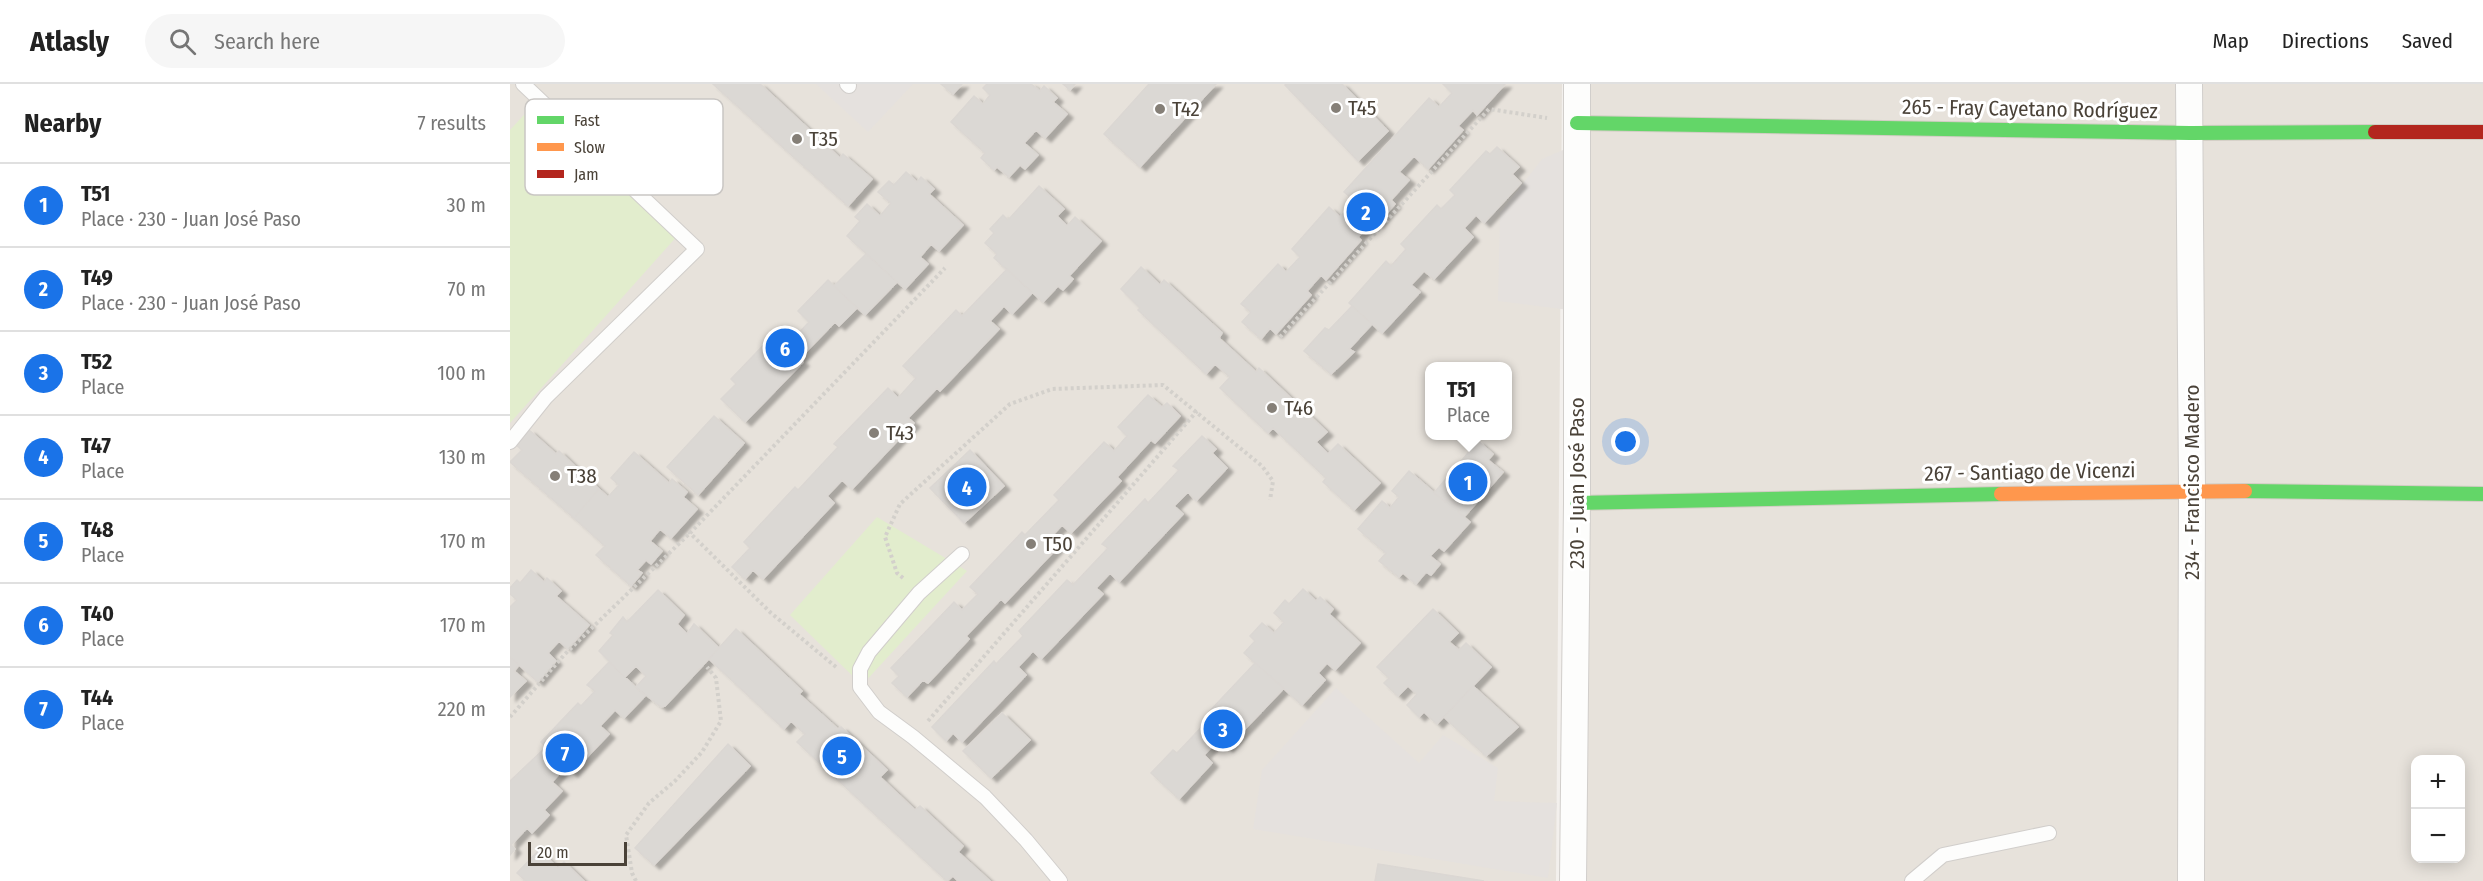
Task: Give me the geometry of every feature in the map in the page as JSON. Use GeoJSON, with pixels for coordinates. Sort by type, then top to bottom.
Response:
{"type":"FeatureCollection","features":[{"type":"Feature","properties":{"kind":"street","name":"230 - Juan José Paso"},"geometry":{"type":"LineString","coordinates":[[1573,881],[1577,502],[1577,84]]}},
{"type":"Feature","properties":{"kind":"street","name":"234 - Francisco Madero"},"geometry":{"type":"LineString","coordinates":[[2190,84],[2192,881]]}},
{"type":"Feature","properties":{"kind":"street","name":"265 - Fray Cayetano Rodríguez"},"geometry":{"type":"LineString","coordinates":[[1577,123],[2190,133],[2483,132]]}},
{"type":"Feature","properties":{"kind":"street","name":"267 - Santiago de Vicenzi"},"geometry":{"type":"LineString","coordinates":[[1577,502],[2192,490],[2483,494]]}},
{"type":"Feature","properties":{"kind":"lane"},"geometry":{"type":"LineString","coordinates":[[510,92],[521,84],[537,99]]}},
{"type":"Feature","properties":{"kind":"lane"},"geometry":{"type":"LineString","coordinates":[[510,442],[546,397],[697,249],[639,195]]}},
{"type":"Feature","properties":{"kind":"lane"},"geometry":{"type":"LineString","coordinates":[[962,554],[919,593],[870,651],[860,669],[860,687],[879,712],[913,737],[992,804],[1060,881]]}},
{"type":"Feature","properties":{"kind":"lane"},"geometry":{"type":"LineString","coordinates":[[1912,881],[1943,855],[2049,833]]}},
{"type":"Feature","properties":{"kind":"path"},"geometry":{"type":"LineString","coordinates":[[1280,337],[1489,109],[1577,123]]}},
{"type":"Feature","properties":{"kind":"path"},"geometry":{"type":"LineString","coordinates":[[510,717],[566,654],[690,533],[945,268]]}},
{"type":"Feature","properties":{"kind":"path"},"geometry":{"type":"LineString","coordinates":[[919,593],[897,573],[885,537],[900,504],[1011,404],[1052,389],[1163,385],[1262,466],[1273,481],[1270,501]]}},
{"type":"Feature","properties":{"kind":"path"},"geometry":{"type":"LineString","coordinates":[[913,737],[1197,411]]}},
{"type":"Feature","properties":{"kind":"path"},"geometry":{"type":"LineString","coordinates":[[690,533],[771,613],[860,687]]}},
{"type":"Feature","properties":{"kind":"path"},"geometry":{"type":"LineString","coordinates":[[636,881],[632,873],[626,835],[649,803],[675,781],[702,752],[721,721],[716,678],[707,667]]}},
{"type":"Feature","properties":{"kind":"shaded area"},"geometry":{"type":"Polygon","coordinates":[[[510,84],[1562,84],[1556,881],[510,881],[510,84]]]}},
{"type":"Feature","properties":{"kind":"shaded area"},"geometry":{"type":"Polygon","coordinates":[[[816,84],[913,84],[868,132],[816,84]]]}},
{"type":"Feature","properties":{"kind":"shaded area"},"geometry":{"type":"Polygon","coordinates":[[[1589,84],[2483,84],[2483,881],[1584,881],[1589,84]]]}},
{"type":"Feature","properties":{"kind":"shaded area"},"geometry":{"type":"Polygon","coordinates":[[[1570,147],[1569,310],[1498,301],[1500,213],[1542,159],[1570,147]]]}},
{"type":"Feature","properties":{"kind":"shaded area"},"geometry":{"type":"Polygon","coordinates":[[[1336,688],[1419,763],[1443,735],[1498,768],[1494,801],[1557,803],[1548,878],[1253,829],[1262,770],[1336,688]]]}},
{"type":"Feature","properties":{"kind":"green space"},"geometry":{"type":"Polygon","coordinates":[[[525,114],[525,195],[636,195],[679,234],[510,423],[510,130],[525,114]]]}},
{"type":"Feature","properties":{"kind":"green space"},"geometry":{"type":"Polygon","coordinates":[[[877,517],[967,571],[862,685],[790,615],[877,517]]]}},
{"type":"Feature","properties":{"kind":"building","name":"T35"},"geometry":{"type":"Polygon","coordinates":[[[713,84],[760,84],[840,158],[843,154],[872,179],[848,206],[713,84]]]}},
{"type":"Feature","properties":{"kind":"building"},"geometry":{"type":"Polygon","coordinates":[[[941,84],[962,84],[953,94],[941,84]]]}},
{"type":"Feature","properties":{"kind":"building"},"geometry":{"type":"Polygon","coordinates":[[[987,84],[1031,84],[1040,91],[1044,86],[1057,98],[1053,102],[1067,114],[1045,138],[1036,130],[1024,143],[1038,155],[1025,169],[1020,165],[1009,177],[997,167],[994,170],[981,158],[985,153],[951,122],[974,96],[983,104],[990,95],[983,88],[987,84]]]}},
{"type":"Feature","properties":{"kind":"building"},"geometry":{"type":"Polygon","coordinates":[[[1063,84],[1075,84],[1070,90],[1063,84]]]}},
{"type":"Feature","properties":{"kind":"building","name":"T42"},"geometry":{"type":"Polygon","coordinates":[[[1149,84],[1216,84],[1140,167],[1104,134],[1149,84]]]}},
{"type":"Feature","properties":{"kind":"building","name":"T45"},"geometry":{"type":"Polygon","coordinates":[[[1286,84],[1342,84],[1388,131],[1358,161],[1286,84]]]}},
{"type":"Feature","properties":{"kind":"building"},"geometry":{"type":"Polygon","coordinates":[[[1443,84],[1505,84],[1477,115],[1473,110],[1458,126],[1463,130],[1428,169],[1414,156],[1399,172],[1409,180],[1391,200],[1395,204],[1377,224],[1373,220],[1358,237],[1361,240],[1326,280],[1321,275],[1307,291],[1311,295],[1276,334],[1270,328],[1261,339],[1242,322],[1251,312],[1241,304],[1278,264],[1286,272],[1300,257],[1292,249],[1329,207],[1340,217],[1355,201],[1344,192],[1429,98],[1439,107],[1452,93],[1443,84]]]}},
{"type":"Feature","properties":{"kind":"building"},"geometry":{"type":"Polygon","coordinates":[[[1497,147],[1519,167],[1512,174],[1521,183],[1484,223],[1476,215],[1464,228],[1473,237],[1434,279],[1424,271],[1411,285],[1420,292],[1382,333],[1349,303],[1386,261],[1391,266],[1406,249],[1401,244],[1437,205],[1441,209],[1455,195],[1450,190],[1486,151],[1490,154],[1497,147]]]}},
{"type":"Feature","properties":{"kind":"building"},"geometry":{"type":"Polygon","coordinates":[[[906,172],[917,182],[921,177],[934,189],[929,194],[963,225],[939,251],[931,244],[920,257],[928,264],[905,289],[847,236],[860,221],[855,217],[867,204],[880,216],[891,203],[878,192],[889,181],[894,185],[906,172]]]}},
{"type":"Feature","properties":{"kind":"building"},"geometry":{"type":"Polygon","coordinates":[[[1039,186],[1064,209],[1057,216],[1067,226],[1075,217],[1101,241],[1069,276],[1073,279],[1063,290],[1058,286],[1043,302],[994,258],[997,254],[985,243],[994,233],[990,229],[1003,215],[1008,220],[1039,186]]]}},
{"type":"Feature","properties":{"kind":"building"},"geometry":{"type":"Polygon","coordinates":[[[866,254],[897,282],[865,315],[834,286],[866,254]]]}},
{"type":"Feature","properties":{"kind":"building","name":"T46"},"geometry":{"type":"Polygon","coordinates":[[[1141,267],[1160,285],[1164,280],[1222,333],[1219,338],[1256,372],[1259,368],[1327,432],[1316,442],[1328,454],[1338,444],[1380,483],[1354,510],[1323,482],[1326,478],[1273,428],[1268,433],[1220,388],[1230,377],[1215,364],[1206,374],[1138,310],[1140,308],[1121,289],[1141,267]]]}},
{"type":"Feature","properties":{"kind":"building","name":"T43"},"geometry":{"type":"Polygon","coordinates":[[[1007,269],[1032,293],[1012,314],[1004,306],[990,321],[999,329],[940,391],[937,388],[908,418],[914,423],[852,489],[842,480],[827,496],[834,503],[763,579],[753,570],[745,579],[732,567],[750,548],[744,542],[795,487],[798,490],[838,447],[834,444],[888,388],[898,398],[916,378],[903,366],[956,310],[962,316],[1007,269]]]}},
{"type":"Feature","properties":{"kind":"building"},"geometry":{"type":"Polygon","coordinates":[[[828,280],[857,308],[839,326],[835,322],[799,359],[803,362],[745,422],[721,399],[736,384],[731,379],[782,326],[794,338],[809,322],[798,311],[828,280]]]}},
{"type":"Feature","properties":{"kind":"building"},"geometry":{"type":"Polygon","coordinates":[[[1352,306],[1372,324],[1349,349],[1354,352],[1331,374],[1304,351],[1325,328],[1329,330],[1352,306]]]}},
{"type":"Feature","properties":{"kind":"building","name":"T50"},"geometry":{"type":"Polygon","coordinates":[[[1148,395],[1162,407],[1167,403],[1180,416],[1155,443],[1151,440],[1117,477],[1121,481],[1071,533],[1062,525],[1048,540],[1057,548],[1005,603],[1001,599],[966,636],[969,639],[928,683],[923,680],[907,697],[892,683],[899,676],[891,668],[954,602],[962,610],[978,594],[970,587],[1022,532],[1025,535],[1059,500],[1054,495],[1104,442],[1114,451],[1127,436],[1118,427],[1148,395]]]}},
{"type":"Feature","properties":{"kind":"building"},"geometry":{"type":"Polygon","coordinates":[[[714,416],[744,443],[698,495],[667,467],[714,416]]]}},
{"type":"Feature","properties":{"kind":"building","name":"T38"},"geometry":{"type":"Polygon","coordinates":[[[529,430],[556,454],[559,451],[599,489],[574,518],[510,462],[522,450],[516,445],[529,430]]]}},
{"type":"Feature","properties":{"kind":"building","name":"T50"},"geometry":{"type":"Polygon","coordinates":[[[1202,436],[1216,449],[1212,453],[1227,468],[1196,501],[1188,492],[1174,506],[1183,514],[1119,582],[1110,573],[1096,588],[1103,594],[1041,659],[1033,651],[1018,667],[1026,675],[962,742],[953,733],[946,741],[932,727],[994,661],[996,664],[1023,636],[1019,631],[1067,580],[1073,585],[1108,548],[1102,544],[1145,499],[1148,503],[1179,470],[1173,466],[1202,436]]]}},
{"type":"Feature","properties":{"kind":"building"},"geometry":{"type":"Polygon","coordinates":[[[1478,441],[1493,454],[1488,460],[1503,472],[1464,517],[1458,512],[1461,509],[1448,498],[1445,502],[1434,493],[1478,441]]]}},
{"type":"Feature","properties":{"kind":"building"},"geometry":{"type":"Polygon","coordinates":[[[970,450],[1004,486],[964,523],[930,488],[970,450]]]}},
{"type":"Feature","properties":{"kind":"building"},"geometry":{"type":"Polygon","coordinates":[[[634,452],[669,483],[672,479],[687,492],[683,497],[697,509],[671,538],[660,529],[650,541],[662,551],[651,564],[646,560],[637,570],[642,573],[631,586],[596,555],[605,546],[574,518],[599,489],[608,497],[619,485],[611,478],[634,452]]]}},
{"type":"Feature","properties":{"kind":"building"},"geometry":{"type":"Polygon","coordinates":[[[1409,471],[1445,502],[1448,498],[1461,509],[1458,512],[1470,522],[1444,551],[1439,547],[1430,556],[1440,564],[1431,575],[1426,572],[1416,584],[1403,573],[1399,577],[1379,561],[1386,553],[1358,529],[1382,501],[1390,508],[1399,497],[1392,491],[1409,471]]]}},
{"type":"Feature","properties":{"kind":"building"},"geometry":{"type":"Polygon","coordinates":[[[531,570],[544,582],[547,578],[561,591],[556,596],[589,625],[568,649],[559,641],[548,653],[556,661],[538,682],[510,657],[510,607],[517,600],[510,594],[510,588],[517,580],[520,583],[531,570]]]}},
{"type":"Feature","properties":{"kind":"building"},"geometry":{"type":"Polygon","coordinates":[[[1303,589],[1316,601],[1320,597],[1333,609],[1329,614],[1360,643],[1335,670],[1327,663],[1318,673],[1325,680],[1302,705],[1244,653],[1255,641],[1250,636],[1262,623],[1274,633],[1284,622],[1274,613],[1285,600],[1289,604],[1303,589]]]}},
{"type":"Feature","properties":{"kind":"building"},"geometry":{"type":"Polygon","coordinates":[[[658,590],[684,615],[677,624],[687,634],[694,624],[719,648],[665,706],[661,707],[636,687],[646,676],[636,666],[625,677],[599,651],[613,635],[610,633],[623,617],[627,622],[658,590]]]}},
{"type":"Feature","properties":{"kind":"building"},"geometry":{"type":"Polygon","coordinates":[[[1433,609],[1458,633],[1449,642],[1459,650],[1466,643],[1491,667],[1437,724],[1424,712],[1419,717],[1407,705],[1417,694],[1408,686],[1398,696],[1384,683],[1389,678],[1377,667],[1433,609]]]}},
{"type":"Feature","properties":{"kind":"building"},"geometry":{"type":"Polygon","coordinates":[[[736,629],[802,691],[799,694],[838,729],[841,727],[887,770],[880,777],[915,810],[920,806],[963,846],[958,852],[990,881],[958,881],[953,876],[947,881],[797,742],[805,734],[791,721],[784,729],[709,659],[736,629]]]}},
{"type":"Feature","properties":{"kind":"building"},"geometry":{"type":"Polygon","coordinates":[[[510,657],[519,665],[514,671],[526,681],[510,697],[510,657]]]}},
{"type":"Feature","properties":{"kind":"building"},"geometry":{"type":"Polygon","coordinates":[[[609,662],[645,696],[624,718],[615,710],[600,726],[609,734],[572,773],[565,767],[552,782],[562,791],[544,810],[549,815],[532,833],[527,828],[511,845],[515,849],[510,855],[510,781],[546,747],[541,742],[578,703],[581,706],[595,691],[587,685],[609,662]]]}},
{"type":"Feature","properties":{"kind":"building"},"geometry":{"type":"Polygon","coordinates":[[[1255,663],[1284,688],[1227,748],[1218,740],[1204,755],[1212,763],[1179,799],[1151,773],[1173,750],[1177,753],[1211,717],[1207,714],[1255,663]]]}},
{"type":"Feature","properties":{"kind":"building"},"geometry":{"type":"Polygon","coordinates":[[[1473,686],[1518,727],[1486,756],[1444,717],[1473,686]]]}},
{"type":"Feature","properties":{"kind":"building"},"geometry":{"type":"Polygon","coordinates":[[[1002,713],[1030,740],[991,778],[963,751],[1002,713]]]}},
{"type":"Feature","properties":{"kind":"building"},"geometry":{"type":"Polygon","coordinates":[[[728,744],[750,766],[654,865],[635,848],[728,744]]]}},
{"type":"Feature","properties":{"kind":"building"},"geometry":{"type":"Polygon","coordinates":[[[539,850],[558,868],[564,862],[584,881],[526,881],[517,873],[539,850]]]}},
{"type":"Feature","properties":{"kind":"building"},"geometry":{"type":"Polygon","coordinates":[[[1378,864],[1484,881],[1375,881],[1378,864]]]}},
{"type":"Feature","properties":{"kind":"traffic: fast"},"geometry":{"type":"LineString","coordinates":[[1577,123],[2190,133],[2375,132]]}},
{"type":"Feature","properties":{"kind":"traffic: fast"},"geometry":{"type":"LineString","coordinates":[[2245,491],[2483,494]]}},
{"type":"Feature","properties":{"kind":"traffic: fast"},"geometry":{"type":"LineString","coordinates":[[1577,503],[2001,494]]}},
{"type":"Feature","properties":{"kind":"traffic: slow"},"geometry":{"type":"LineString","coordinates":[[2001,494],[2245,491]]}},
{"type":"Feature","properties":{"kind":"traffic: jam"},"geometry":{"type":"LineString","coordinates":[[2375,132],[2483,132]]}},
{"type":"Feature","properties":{"kind":"place","name":"T45"},"geometry":{"type":"Point","coordinates":[1336,108]}},
{"type":"Feature","properties":{"kind":"place","name":"T42"},"geometry":{"type":"Point","coordinates":[1160,109]}},
{"type":"Feature","properties":{"kind":"place","name":"T35"},"geometry":{"type":"Point","coordinates":[797,139]}},
{"type":"Feature","properties":{"kind":"place","name":"T49"},"geometry":{"type":"Point","coordinates":[1366,212]}},
{"type":"Feature","properties":{"kind":"place","name":"T40"},"geometry":{"type":"Point","coordinates":[785,348]}},
{"type":"Feature","properties":{"kind":"place","name":"T46"},"geometry":{"type":"Point","coordinates":[1272,408]}},
{"type":"Feature","properties":{"kind":"place","name":"T43"},"geometry":{"type":"Point","coordinates":[874,433]}},
{"type":"Feature","properties":{"kind":"place","name":"T38"},"geometry":{"type":"Point","coordinates":[555,476]}},
{"type":"Feature","properties":{"kind":"place","name":"T51"},"geometry":{"type":"Point","coordinates":[1468,482]}},
{"type":"Feature","properties":{"kind":"place","name":"T47"},"geometry":{"type":"Point","coordinates":[967,487]}},
{"type":"Feature","properties":{"kind":"place","name":"T50"},"geometry":{"type":"Point","coordinates":[1031,544]}},
{"type":"Feature","properties":{"kind":"place","name":"T52"},"geometry":{"type":"Point","coordinates":[1223,729]}},
{"type":"Feature","properties":{"kind":"place","name":"T44"},"geometry":{"type":"Point","coordinates":[565,753]}},
{"type":"Feature","properties":{"kind":"place","name":"T48"},"geometry":{"type":"Point","coordinates":[842,756]}}]}
